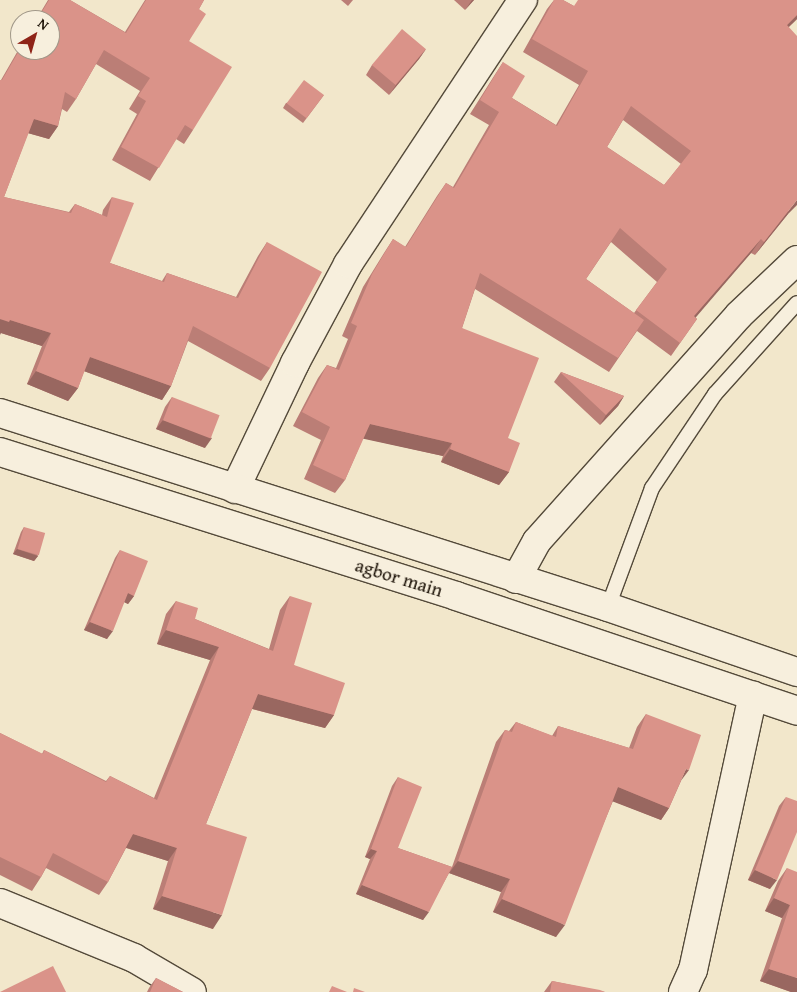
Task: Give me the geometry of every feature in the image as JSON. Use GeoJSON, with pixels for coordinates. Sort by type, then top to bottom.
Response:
{"type":"FeatureCollection","features":[{"type":"Feature","properties":{"kind":"main road"},"geometry":{"type":"LineString","coordinates":[[235,489],[295,363],[348,264],[523,0]]}},
{"type":"Feature","properties":{"kind":"main road"},"geometry":{"type":"LineString","coordinates":[[516,579],[537,541],[739,315],[797,260]]}},
{"type":"Feature","properties":{"kind":"main road","name":"agbor main"},"geometry":{"type":"LineString","coordinates":[[0,413],[608,607],[797,672]]}},
{"type":"Feature","properties":{"kind":"main road","name":"agbor main"},"geometry":{"type":"LineString","coordinates":[[0,452],[456,596],[797,711]]}},
{"type":"Feature","properties":{"kind":"main road"},"geometry":{"type":"LineString","coordinates":[[683,992],[692,970],[753,695]]}},
{"type":"Feature","properties":{"kind":"main road"},"geometry":{"type":"LineString","coordinates":[[0,903],[134,958],[192,992]]}},
{"type":"Feature","properties":{"kind":"lane"},"geometry":{"type":"LineString","coordinates":[[608,607],[652,488],[715,394],[797,303]]}},
{"type":"Feature","properties":{"kind":"building"},"geometry":{"type":"Polygon","coordinates":[[[49,0],[70,0],[126,33],[146,0],[204,0],[199,9],[206,14],[189,41],[232,67],[193,130],[185,125],[159,168],[121,147],[146,101],[138,96],[150,78],[104,50],[76,99],[65,92],[58,126],[34,119],[4,197],[71,213],[75,204],[107,217],[112,197],[134,203],[110,263],[164,282],[167,273],[238,298],[267,242],[322,272],[270,368],[193,326],[171,386],[90,357],[78,388],[36,371],[51,333],[10,320],[9,322],[0,319],[0,80],[2,80],[14,60],[60,60],[60,10],[43,10],[49,0]]]}},
{"type":"Feature","properties":{"kind":"building"},"geometry":{"type":"Polygon","coordinates":[[[554,0],[563,0],[574,6],[578,0],[797,0],[797,15],[787,25],[797,36],[797,200],[764,242],[761,239],[694,316],[697,319],[680,343],[636,310],[667,269],[620,228],[586,279],[644,320],[618,358],[480,273],[462,328],[539,358],[508,438],[520,443],[509,472],[450,449],[452,443],[370,424],[345,480],[313,465],[330,427],[302,412],[327,365],[339,370],[357,326],[351,323],[372,274],[393,239],[406,247],[446,183],[454,188],[499,112],[480,100],[503,62],[525,76],[512,98],[557,126],[588,71],[532,39],[554,0]],[[631,106],[607,147],[664,185],[691,151],[631,106]]]}},
{"type":"Feature","properties":{"kind":"building"},"geometry":{"type":"Polygon","coordinates":[[[402,29],[426,49],[396,85],[372,65],[402,29]]]}},
{"type":"Feature","properties":{"kind":"building"},"geometry":{"type":"Polygon","coordinates":[[[304,80],[324,95],[307,118],[287,103],[304,80]]]}},
{"type":"Feature","properties":{"kind":"building"},"geometry":{"type":"Polygon","coordinates":[[[561,372],[624,396],[606,415],[561,372]]]}},
{"type":"Feature","properties":{"kind":"building"},"geometry":{"type":"Polygon","coordinates":[[[172,397],[220,415],[211,439],[163,420],[172,397]]]}},
{"type":"Feature","properties":{"kind":"building"},"geometry":{"type":"Polygon","coordinates":[[[24,527],[45,533],[39,555],[18,549],[24,527]]]}},
{"type":"Feature","properties":{"kind":"building"},"geometry":{"type":"Polygon","coordinates":[[[120,550],[148,561],[134,596],[128,593],[113,631],[90,622],[120,550]]]}},
{"type":"Feature","properties":{"kind":"building"},"geometry":{"type":"Polygon","coordinates":[[[290,596],[312,603],[294,665],[345,683],[334,715],[258,694],[206,824],[247,837],[222,915],[162,896],[177,848],[133,834],[108,882],[53,853],[41,877],[0,857],[0,733],[43,754],[44,750],[106,782],[110,776],[157,800],[219,647],[166,630],[176,601],[198,608],[195,619],[273,651],[290,596]]]}},
{"type":"Feature","properties":{"kind":"building"},"geometry":{"type":"Polygon","coordinates":[[[646,714],[701,735],[689,770],[686,769],[669,808],[618,787],[565,925],[502,899],[510,879],[458,861],[505,730],[512,732],[516,722],[556,737],[558,726],[633,749],[646,714]]]}},
{"type":"Feature","properties":{"kind":"building"},"geometry":{"type":"Polygon","coordinates":[[[398,777],[422,787],[398,848],[452,867],[429,912],[362,885],[377,851],[371,849],[398,777]]]}},
{"type":"Feature","properties":{"kind":"building"},"geometry":{"type":"Polygon","coordinates":[[[786,797],[797,801],[797,832],[777,880],[755,870],[786,797]]]}},
{"type":"Feature","properties":{"kind":"building"},"geometry":{"type":"Polygon","coordinates":[[[787,868],[797,872],[797,978],[769,969],[790,905],[774,898],[787,868]]]}},
{"type":"Feature","properties":{"kind":"building"},"geometry":{"type":"Polygon","coordinates":[[[53,966],[66,992],[0,992],[53,966]]]}},
{"type":"Feature","properties":{"kind":"building"},"geometry":{"type":"Polygon","coordinates":[[[156,978],[183,992],[150,992],[156,978]]]}},
{"type":"Feature","properties":{"kind":"building"},"geometry":{"type":"Polygon","coordinates":[[[552,981],[600,990],[605,992],[550,992],[552,981]]]}},
{"type":"Feature","properties":{"kind":"building"},"geometry":{"type":"Polygon","coordinates":[[[332,986],[347,992],[329,992],[332,986]]]}},
{"type":"Feature","properties":{"kind":"building"},"geometry":{"type":"Polygon","coordinates":[[[354,988],[365,992],[353,992],[354,988]]]}}]}
